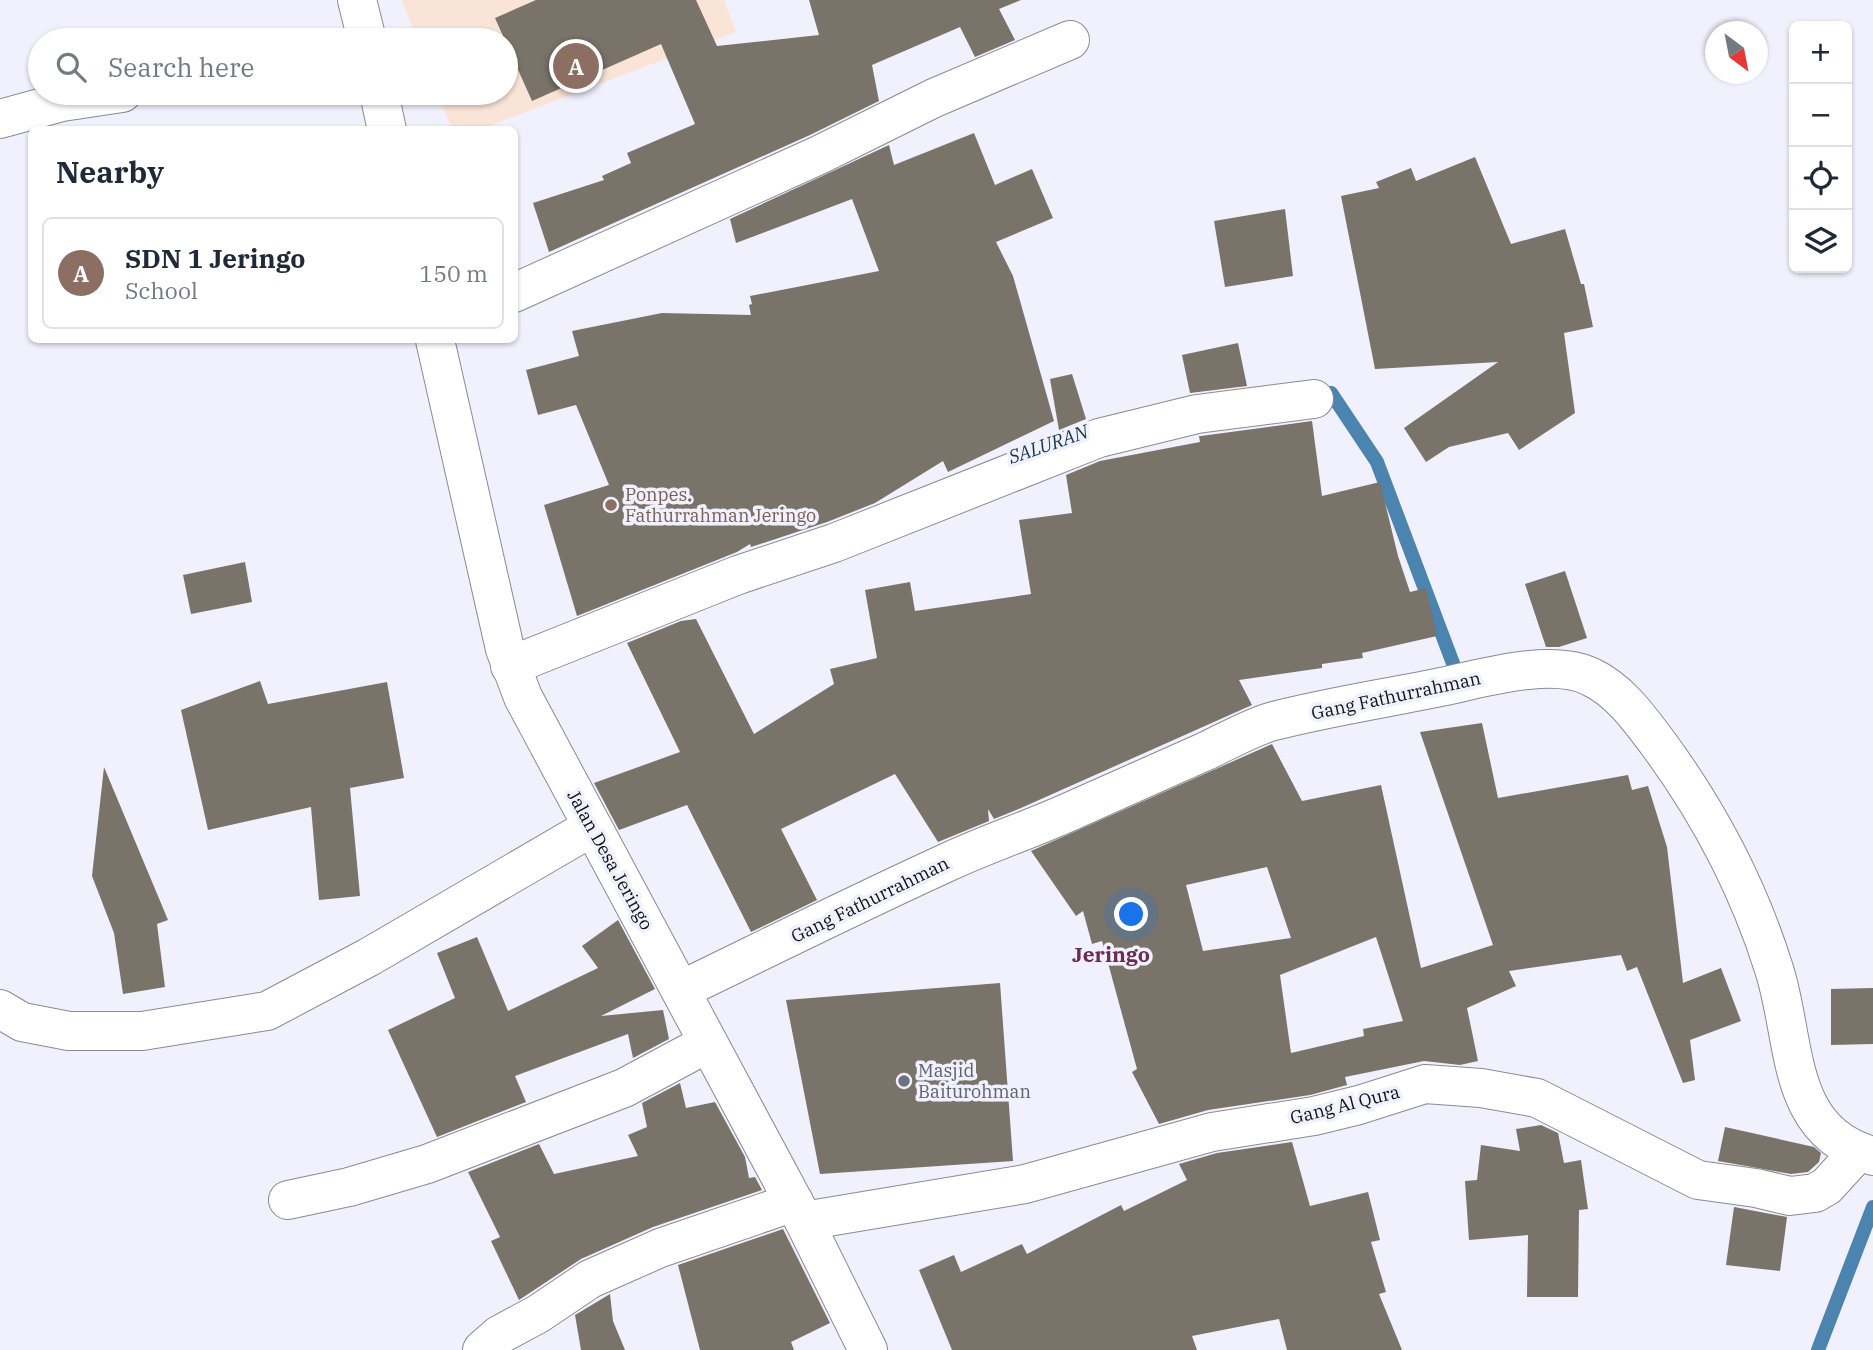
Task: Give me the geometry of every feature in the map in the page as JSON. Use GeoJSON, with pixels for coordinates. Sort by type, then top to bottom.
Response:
{"type":"FeatureCollection","features":[{"type":"Feature","properties":{"kind":"street"},"geometry":{"type":"LineString","coordinates":[[518,291],[819,155],[934,98],[1070,40]]}},
{"type":"Feature","properties":{"kind":"street"},"geometry":{"type":"LineString","coordinates":[[0,119],[51,105]]}},
{"type":"Feature","properties":{"kind":"street"},"geometry":{"type":"LineString","coordinates":[[382,105],[386,126]]}},
{"type":"Feature","properties":{"kind":"street","name":"Jalan Desa Jeringo"},"geometry":{"type":"LineString","coordinates":[[436,343],[510,666],[528,707],[799,1212],[868,1350]]}},
{"type":"Feature","properties":{"kind":"street"},"geometry":{"type":"LineString","coordinates":[[510,666],[738,575],[834,542],[1099,438],[1197,414],[1314,398]]}},
{"type":"Feature","properties":{"kind":"street","name":"Gang Fathurrahman"},"geometry":{"type":"LineString","coordinates":[[681,990],[946,863],[1058,817],[1267,723],[1476,679],[1543,668],[1568,669],[1594,678],[1627,705],[1684,778],[1712,824],[1743,885],[1763,936],[1776,976],[1802,1094],[1830,1135],[1866,1154]]}},
{"type":"Feature","properties":{"kind":"street"},"geometry":{"type":"LineString","coordinates":[[0,1009],[22,1022],[69,1031],[142,1031],[267,1011],[369,957],[592,827]]}},
{"type":"Feature","properties":{"kind":"street"},"geometry":{"type":"LineString","coordinates":[[288,1200],[349,1187],[427,1164],[624,1088],[708,1043]]}},
{"type":"Feature","properties":{"kind":"street","name":"Gang Al Qura"},"geometry":{"type":"LineString","coordinates":[[482,1350],[499,1335],[538,1314],[590,1279],[660,1248],[799,1212],[1025,1184],[1212,1132],[1314,1116],[1425,1084],[1482,1088],[1537,1098],[1698,1180],[1790,1196],[1815,1193],[1866,1154]]}},
{"type":"Feature","properties":{"kind":"shaded area"},"geometry":{"type":"Polygon","coordinates":[[[402,0],[724,0],[736,32],[489,126],[451,126],[442,105],[518,105],[518,28],[412,28],[402,0]]]}},
{"type":"Feature","properties":{"kind":"building"},"geometry":{"type":"Polygon","coordinates":[[[536,0],[696,0],[717,46],[819,35],[809,0],[1021,0],[999,9],[1015,40],[975,57],[960,27],[872,65],[879,101],[810,135],[549,252],[533,203],[604,180],[602,176],[631,163],[627,153],[695,124],[661,44],[532,101],[518,70],[518,28],[499,28],[495,18],[536,0]]]}},
{"type":"Feature","properties":{"kind":"building"},"geometry":{"type":"Polygon","coordinates":[[[974,133],[995,185],[1032,169],[1053,218],[996,242],[1013,276],[1054,421],[948,472],[943,461],[875,503],[751,547],[750,544],[737,552],[577,616],[544,505],[609,485],[576,405],[538,415],[526,370],[579,356],[572,331],[662,313],[751,315],[750,296],[879,271],[852,199],[736,243],[730,219],[889,145],[894,165],[974,133]]]}},
{"type":"Feature","properties":{"kind":"building"},"geometry":{"type":"Polygon","coordinates":[[[1475,157],[1511,244],[1565,229],[1581,284],[1584,284],[1593,327],[1564,333],[1575,413],[1519,450],[1508,433],[1449,447],[1426,462],[1404,428],[1498,362],[1375,369],[1341,196],[1379,188],[1376,182],[1411,168],[1416,181],[1475,157]]]}},
{"type":"Feature","properties":{"kind":"building"},"geometry":{"type":"Polygon","coordinates":[[[1285,209],[1293,276],[1225,287],[1214,221],[1285,209]]]}},
{"type":"Feature","properties":{"kind":"building"},"geometry":{"type":"Polygon","coordinates":[[[1238,343],[1247,386],[1190,393],[1182,355],[1238,343]]]}},
{"type":"Feature","properties":{"kind":"building"},"geometry":{"type":"Polygon","coordinates":[[[1072,374],[1086,419],[1059,430],[1050,379],[1072,374]]]}},
{"type":"Feature","properties":{"kind":"building"},"geometry":{"type":"Polygon","coordinates":[[[1312,421],[1322,496],[1380,482],[1398,556],[1410,592],[1426,588],[1437,636],[1362,653],[1363,658],[1322,664],[1322,668],[1239,680],[1252,705],[994,819],[988,809],[989,821],[938,842],[895,774],[781,829],[817,900],[751,932],[687,805],[619,830],[594,783],[680,752],[627,643],[681,621],[696,619],[754,734],[834,684],[830,669],[877,658],[865,590],[910,582],[915,611],[1031,594],[1019,520],[1072,513],[1066,475],[1100,461],[1200,442],[1199,436],[1312,421]]]}},
{"type":"Feature","properties":{"kind":"building"},"geometry":{"type":"Polygon","coordinates":[[[245,562],[252,602],[191,614],[183,575],[245,562]]]}},
{"type":"Feature","properties":{"kind":"building"},"geometry":{"type":"Polygon","coordinates":[[[1565,571],[1587,638],[1559,647],[1546,647],[1525,584],[1565,571]]]}},
{"type":"Feature","properties":{"kind":"building"},"geometry":{"type":"Polygon","coordinates":[[[260,681],[268,704],[387,682],[404,778],[350,788],[360,896],[319,900],[311,807],[208,830],[181,710],[260,681]]]}},
{"type":"Feature","properties":{"kind":"building"},"geometry":{"type":"Polygon","coordinates":[[[1482,723],[1498,798],[1628,775],[1632,790],[1648,786],[1667,847],[1683,983],[1721,968],[1741,1021],[1690,1040],[1695,1080],[1683,1083],[1637,967],[1627,971],[1621,955],[1509,971],[1516,986],[1467,1008],[1478,1061],[1460,1065],[1424,1061],[1345,1077],[1347,1085],[1310,1095],[1208,1110],[1159,1124],[1132,1072],[1137,1069],[1102,941],[1092,944],[1083,911],[1076,916],[1031,851],[1272,744],[1302,801],[1381,785],[1421,968],[1493,945],[1420,732],[1482,723]],[[1267,867],[1186,885],[1203,951],[1291,938],[1267,867]],[[1376,937],[1280,975],[1291,1053],[1364,1036],[1363,1029],[1403,1021],[1376,937]]]}},
{"type":"Feature","properties":{"kind":"building"},"geometry":{"type":"Polygon","coordinates":[[[104,767],[168,920],[157,924],[165,987],[123,994],[114,933],[92,876],[104,767]]]}},
{"type":"Feature","properties":{"kind":"building"},"geometry":{"type":"Polygon","coordinates":[[[618,920],[655,989],[601,1016],[663,1010],[669,1039],[633,1058],[628,1034],[515,1076],[526,1102],[437,1137],[388,1030],[455,998],[437,953],[477,937],[508,1011],[598,968],[582,946],[618,920]]]}},
{"type":"Feature","properties":{"kind":"building","name":"Masjid Baiturohman"},"geometry":{"type":"Polygon","coordinates":[[[1000,983],[1013,1161],[820,1174],[786,1000],[1000,983]]]}},
{"type":"Feature","properties":{"kind":"building"},"geometry":{"type":"Polygon","coordinates":[[[1873,988],[1873,1044],[1831,1045],[1831,989],[1873,988]]]}},
{"type":"Feature","properties":{"kind":"building"},"geometry":{"type":"Polygon","coordinates":[[[680,1083],[686,1108],[715,1102],[745,1157],[749,1178],[755,1177],[762,1190],[653,1227],[581,1259],[519,1300],[491,1241],[500,1237],[468,1172],[539,1144],[554,1174],[638,1156],[628,1135],[647,1127],[642,1103],[680,1083]]]}},
{"type":"Feature","properties":{"kind":"building"},"geometry":{"type":"Polygon","coordinates":[[[1541,1125],[1558,1133],[1564,1163],[1581,1160],[1588,1209],[1579,1210],[1578,1297],[1527,1297],[1528,1235],[1469,1240],[1465,1181],[1477,1180],[1481,1145],[1520,1151],[1516,1129],[1541,1125]]]}},
{"type":"Feature","properties":{"kind":"building"},"geometry":{"type":"Polygon","coordinates":[[[1725,1127],[1814,1147],[1821,1153],[1819,1162],[1808,1172],[1791,1174],[1718,1161],[1725,1127]]]}},
{"type":"Feature","properties":{"kind":"building"},"geometry":{"type":"Polygon","coordinates":[[[1292,1142],[1310,1206],[1368,1192],[1380,1240],[1371,1242],[1386,1292],[1379,1294],[1402,1350],[1287,1350],[1279,1319],[1192,1336],[1197,1350],[952,1350],[919,1270],[954,1255],[961,1272],[1022,1244],[1027,1254],[1121,1205],[1124,1211],[1187,1180],[1179,1164],[1217,1153],[1292,1142]]]}},
{"type":"Feature","properties":{"kind":"building"},"geometry":{"type":"Polygon","coordinates":[[[1734,1207],[1787,1217],[1780,1271],[1726,1265],[1734,1207]]]}},
{"type":"Feature","properties":{"kind":"building"},"geometry":{"type":"Polygon","coordinates":[[[783,1229],[830,1323],[791,1342],[794,1350],[700,1350],[678,1265],[783,1229]]]}},
{"type":"Feature","properties":{"kind":"building"},"geometry":{"type":"Polygon","coordinates":[[[610,1294],[613,1321],[625,1350],[581,1350],[575,1315],[610,1294]]]}},
{"type":"Feature","properties":{"kind":"waterway","name":"SALURAN"},"geometry":{"type":"LineString","coordinates":[[1316,394],[1331,393],[1377,462],[1454,666]]}},
{"type":"Feature","properties":{"kind":"waterway"},"geometry":{"type":"LineString","coordinates":[[1818,1350],[1873,1207]]}},
{"type":"Feature","properties":{"kind":"place","name":"SDN 1 Jeringo"},"geometry":{"type":"Point","coordinates":[576,66]}},
{"type":"Feature","properties":{"kind":"place","name":"Ponpes. Fathurrahman Jeringo"},"geometry":{"type":"Point","coordinates":[611,505]}},
{"type":"Feature","properties":{"kind":"place","name":"Masjid Baiturohman"},"geometry":{"type":"Point","coordinates":[904,1081]}},
{"type":"Feature","properties":{"kind":"district","name":"Jeringo"},"geometry":{"type":"Point","coordinates":[1111,955]}}]}
